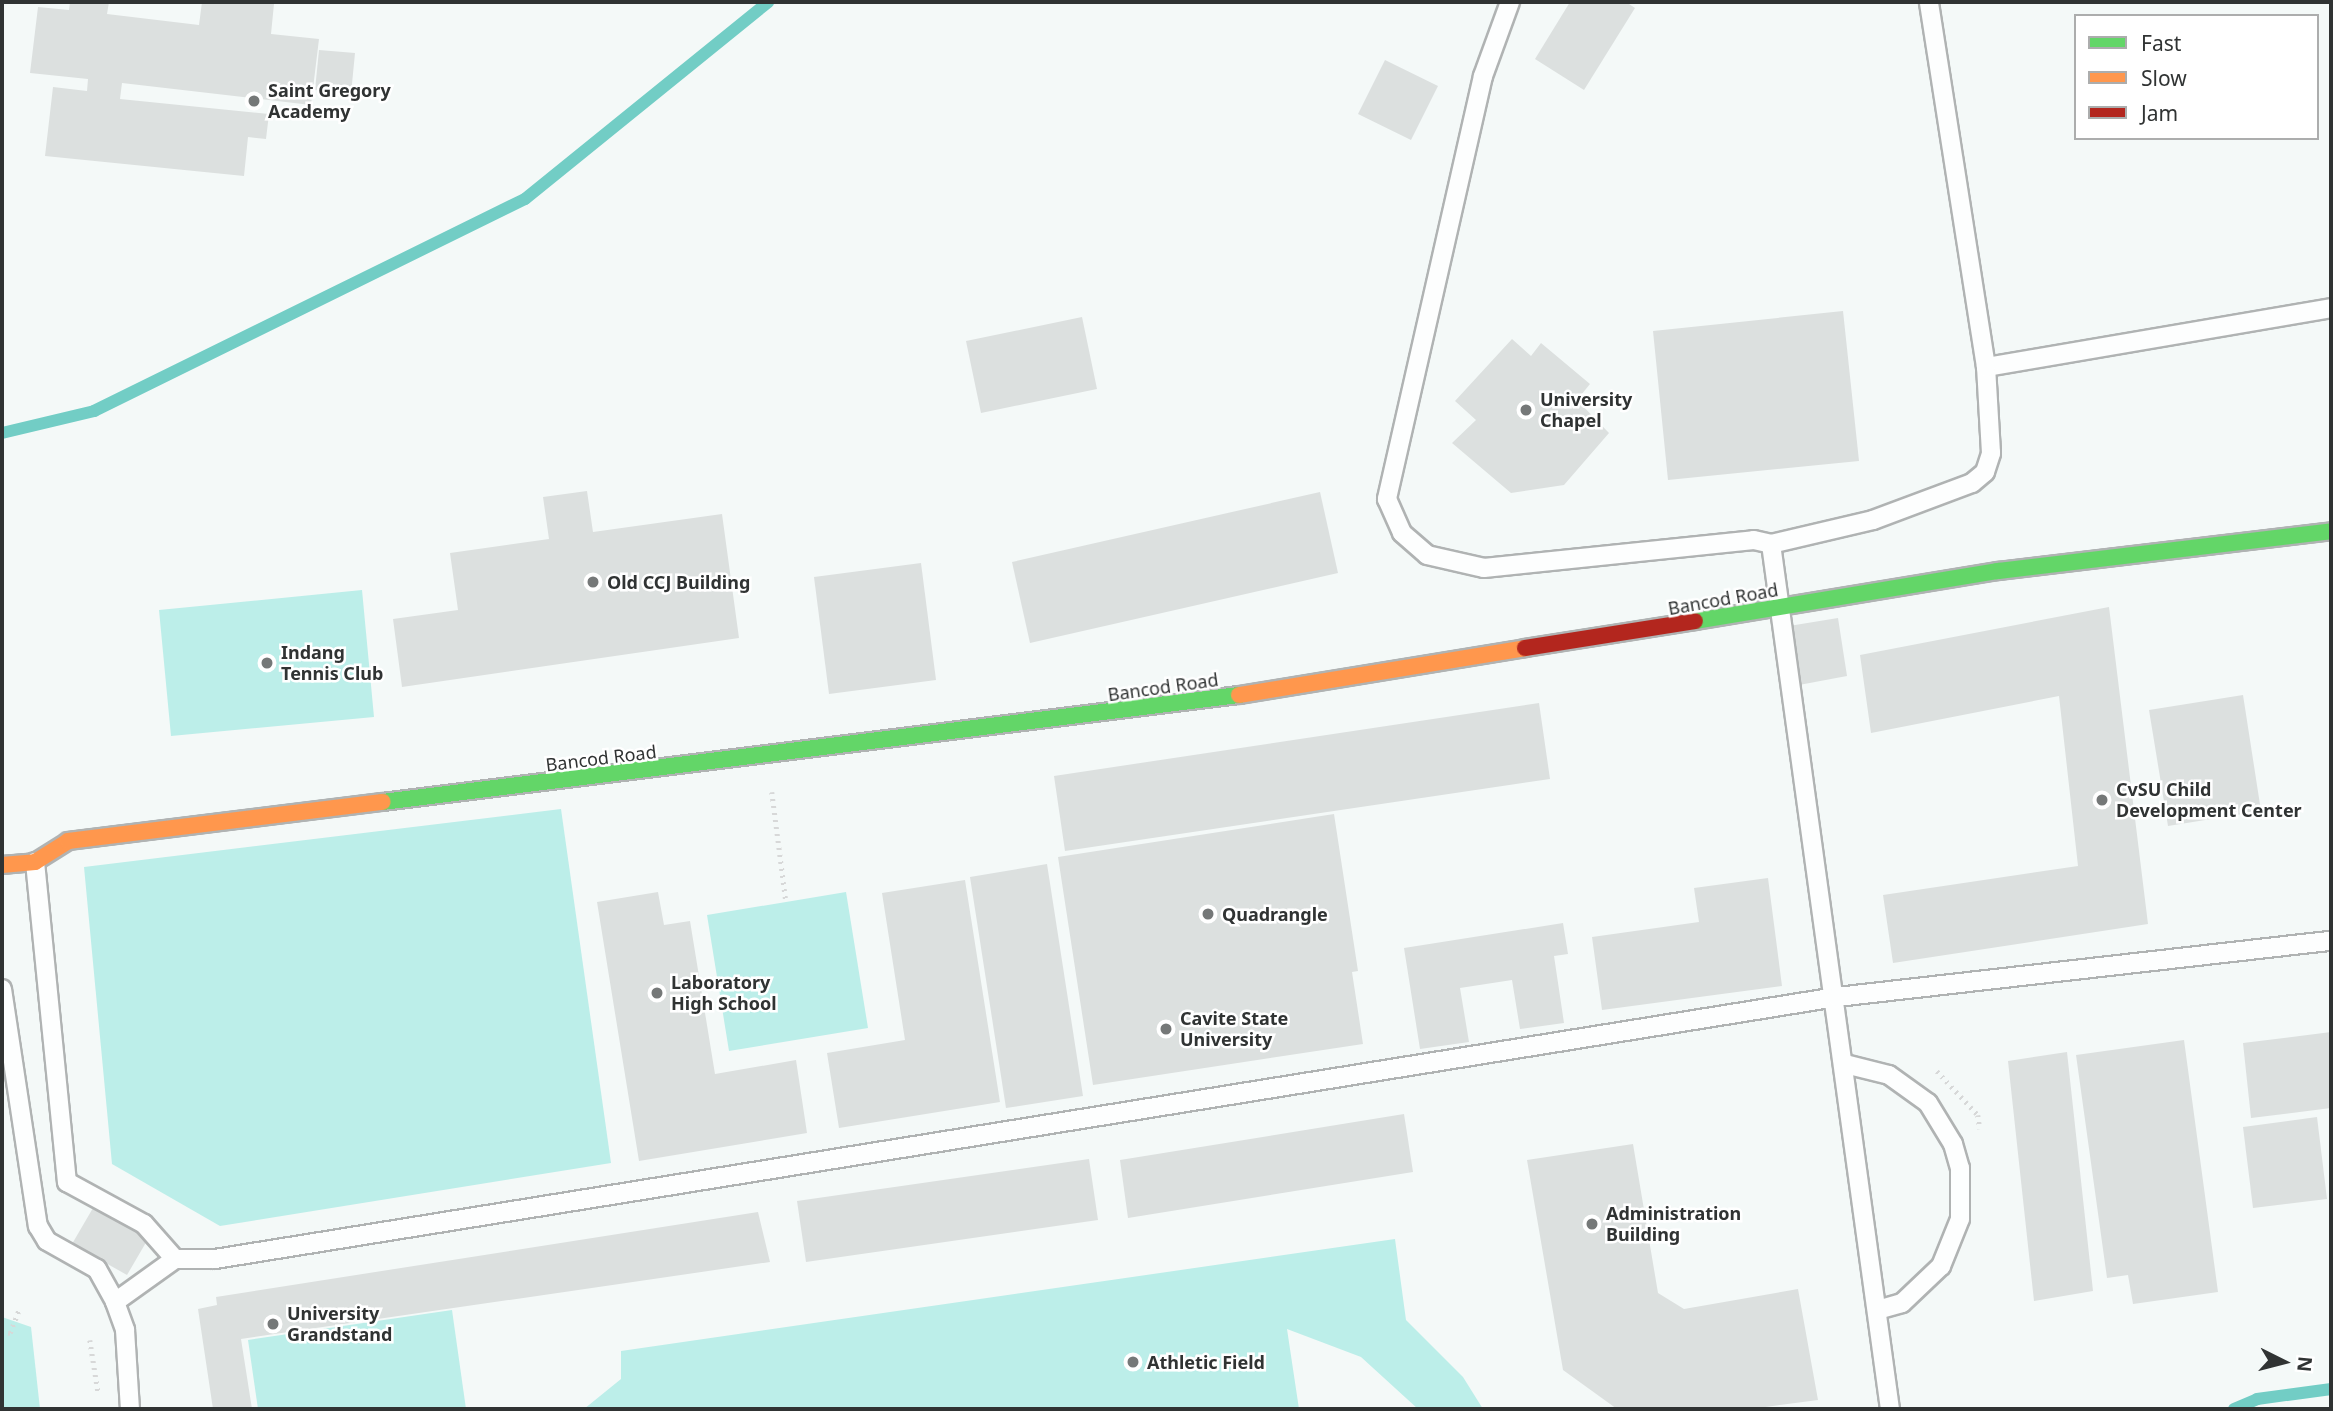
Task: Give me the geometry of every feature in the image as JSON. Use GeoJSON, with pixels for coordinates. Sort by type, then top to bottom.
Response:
{"type":"FeatureCollection","features":[{"type":"Feature","properties":{"kind":"street","name":"Bancod Road"},"geometry":{"type":"LineString","coordinates":[[2,865],[35,862],[68,841],[1086,717],[1780,609],[1998,571],[2331,531]]}},
{"type":"Feature","properties":{"kind":"lane"},"geometry":{"type":"LineString","coordinates":[[1510,2],[1483,76],[1387,499],[1402,533],[1427,555],[1484,568],[1754,540],[1770,544],[1873,520],[1972,483],[1985,472],[1991,453],[1986,367],[1929,2]]}},
{"type":"Feature","properties":{"kind":"lane"},"geometry":{"type":"LineString","coordinates":[[1986,367],[2331,309]]}},
{"type":"Feature","properties":{"kind":"lane"},"geometry":{"type":"LineString","coordinates":[[1770,544],[1837,997],[1890,1409]]}},
{"type":"Feature","properties":{"kind":"lane"},"geometry":{"type":"LineString","coordinates":[[35,862],[67,1182],[144,1224],[175,1258]]}},
{"type":"Feature","properties":{"kind":"lane"},"geometry":{"type":"LineString","coordinates":[[115,1302],[175,1258],[215,1259],[1837,997],[2331,942]]}},
{"type":"Feature","properties":{"kind":"lane"},"geometry":{"type":"LineString","coordinates":[[2,989],[38,1226],[47,1241],[97,1269],[115,1302],[125,1330],[130,1409]]}},
{"type":"Feature","properties":{"kind":"lane"},"geometry":{"type":"LineString","coordinates":[[1845,1064],[1889,1075],[1928,1103],[1953,1144],[1960,1168],[1960,1219],[1941,1266],[1902,1303],[1878,1310]]}},
{"type":"Feature","properties":{"kind":"path"},"geometry":{"type":"LineString","coordinates":[[771,787],[786,902]]}},
{"type":"Feature","properties":{"kind":"path"},"geometry":{"type":"LineString","coordinates":[[2,1330],[10,1333],[19,1310]]}},
{"type":"Feature","properties":{"kind":"path"},"geometry":{"type":"LineString","coordinates":[[90,1340],[99,1398]]}},
{"type":"Feature","properties":{"kind":"shaded area","name":"Indang Tennis Club"},"geometry":{"type":"Polygon","coordinates":[[[362,590],[374,717],[171,736],[159,610],[362,590]]]}},
{"type":"Feature","properties":{"kind":"shaded area"},"geometry":{"type":"Polygon","coordinates":[[[561,809],[611,1163],[220,1226],[112,1164],[84,867],[561,809]]]}},
{"type":"Feature","properties":{"kind":"shaded area"},"geometry":{"type":"Polygon","coordinates":[[[846,892],[868,1028],[729,1051],[707,915],[846,892]]]}},
{"type":"Feature","properties":{"kind":"shaded area"},"geometry":{"type":"Polygon","coordinates":[[[1395,1239],[1406,1320],[1463,1377],[1483,1409],[1418,1409],[1361,1357],[1287,1329],[1299,1409],[584,1409],[621,1379],[621,1351],[1395,1239]]]}},
{"type":"Feature","properties":{"kind":"shaded area"},"geometry":{"type":"Polygon","coordinates":[[[452,1310],[466,1409],[258,1409],[248,1340],[452,1310]]]}},
{"type":"Feature","properties":{"kind":"shaded area"},"geometry":{"type":"Polygon","coordinates":[[[2,1317],[31,1327],[40,1409],[2,1409],[2,1317]]]}},
{"type":"Feature","properties":{"kind":"building"},"geometry":{"type":"Polygon","coordinates":[[[70,2],[109,2],[107,14],[199,25],[202,2],[274,4],[271,34],[319,39],[311,105],[122,83],[120,99],[269,114],[266,139],[248,137],[244,176],[45,156],[53,87],[87,91],[88,79],[30,73],[38,7],[69,10],[70,2]]]}},
{"type":"Feature","properties":{"kind":"building"},"geometry":{"type":"Polygon","coordinates":[[[1570,2],[1626,2],[1635,8],[1584,90],[1535,59],[1570,2]]]}},
{"type":"Feature","properties":{"kind":"building"},"geometry":{"type":"Polygon","coordinates":[[[319,50],[355,53],[351,94],[315,90],[319,50]]]}},
{"type":"Feature","properties":{"kind":"building"},"geometry":{"type":"Polygon","coordinates":[[[1385,60],[1438,86],[1411,140],[1358,114],[1385,60]]]}},
{"type":"Feature","properties":{"kind":"building"},"geometry":{"type":"Polygon","coordinates":[[[1843,311],[1859,461],[1668,480],[1653,331],[1843,311]]]}},
{"type":"Feature","properties":{"kind":"building"},"geometry":{"type":"Polygon","coordinates":[[[1082,317],[1097,389],[981,413],[966,341],[1082,317]]]}},
{"type":"Feature","properties":{"kind":"building","name":"University Chapel"},"geometry":{"type":"Polygon","coordinates":[[[1512,339],[1531,356],[1541,343],[1590,384],[1577,400],[1609,433],[1564,485],[1511,493],[1452,443],[1476,420],[1455,401],[1512,339]]]}},
{"type":"Feature","properties":{"kind":"building","name":"Old CCJ Building"},"geometry":{"type":"Polygon","coordinates":[[[587,491],[593,532],[722,514],[739,638],[402,687],[393,619],[458,610],[450,553],[549,539],[543,497],[587,491]]]}},
{"type":"Feature","properties":{"kind":"building"},"geometry":{"type":"Polygon","coordinates":[[[1320,492],[1338,573],[1030,643],[1012,562],[1320,492]]]}},
{"type":"Feature","properties":{"kind":"building"},"geometry":{"type":"Polygon","coordinates":[[[921,563],[936,680],[829,694],[814,577],[921,563]]]}},
{"type":"Feature","properties":{"kind":"building","name":"CvSU Child Development Center"},"geometry":{"type":"Polygon","coordinates":[[[2109,607],[2148,924],[1893,963],[1883,895],[2078,866],[2059,696],[1871,733],[1860,655],[2109,607]]]}},
{"type":"Feature","properties":{"kind":"building"},"geometry":{"type":"Polygon","coordinates":[[[1838,618],[1847,676],[1799,685],[1789,626],[1838,618]]]}},
{"type":"Feature","properties":{"kind":"building"},"geometry":{"type":"Polygon","coordinates":[[[2243,695],[2261,811],[2168,826],[2149,710],[2243,695]]]}},
{"type":"Feature","properties":{"kind":"building"},"geometry":{"type":"Polygon","coordinates":[[[1539,703],[1550,779],[1065,851],[1054,776],[1539,703]]]}},
{"type":"Feature","properties":{"kind":"building","name":"Quadrangle"},"geometry":{"type":"Polygon","coordinates":[[[1334,814],[1358,971],[1352,972],[1363,1044],[1093,1085],[1058,857],[1334,814]]]}},
{"type":"Feature","properties":{"kind":"building"},"geometry":{"type":"Polygon","coordinates":[[[1047,864],[1083,1096],[1006,1108],[970,877],[1047,864]]]}},
{"type":"Feature","properties":{"kind":"building"},"geometry":{"type":"Polygon","coordinates":[[[1768,878],[1782,986],[1602,1010],[1592,937],[1699,922],[1694,888],[1768,878]]]}},
{"type":"Feature","properties":{"kind":"building"},"geometry":{"type":"Polygon","coordinates":[[[965,880],[1000,1102],[839,1128],[827,1053],[905,1040],[882,893],[965,880]]]}},
{"type":"Feature","properties":{"kind":"building","name":"Laboratory High School"},"geometry":{"type":"Polygon","coordinates":[[[658,892],[664,925],[690,921],[715,1074],[796,1060],[807,1133],[639,1161],[597,902],[658,892]]]}},
{"type":"Feature","properties":{"kind":"building"},"geometry":{"type":"Polygon","coordinates":[[[1563,923],[1568,954],[1554,956],[1564,1023],[1520,1029],[1512,980],[1460,988],[1469,1042],[1420,1049],[1404,948],[1563,923]]]}},
{"type":"Feature","properties":{"kind":"building"},"geometry":{"type":"Polygon","coordinates":[[[2331,1032],[2331,1108],[2251,1118],[2243,1043],[2331,1032]]]}},
{"type":"Feature","properties":{"kind":"building"},"geometry":{"type":"Polygon","coordinates":[[[2184,1040],[2218,1292],[2133,1304],[2128,1275],[2107,1278],[2076,1055],[2184,1040]]]}},
{"type":"Feature","properties":{"kind":"building"},"geometry":{"type":"Polygon","coordinates":[[[2067,1052],[2093,1291],[2034,1301],[2008,1061],[2067,1052]]]}},
{"type":"Feature","properties":{"kind":"building"},"geometry":{"type":"Polygon","coordinates":[[[1404,1114],[1413,1172],[1128,1218],[1120,1160],[1404,1114]]]}},
{"type":"Feature","properties":{"kind":"building"},"geometry":{"type":"Polygon","coordinates":[[[2317,1117],[2327,1199],[2253,1208],[2243,1127],[2317,1117]]]}},
{"type":"Feature","properties":{"kind":"building","name":"Administration Building"},"geometry":{"type":"Polygon","coordinates":[[[1633,1144],[1658,1293],[1684,1309],[1798,1289],[1818,1400],[1751,1409],[1617,1409],[1563,1370],[1527,1160],[1633,1144]]]}},
{"type":"Feature","properties":{"kind":"building"},"geometry":{"type":"Polygon","coordinates":[[[1089,1159],[1098,1220],[806,1262],[797,1201],[1089,1159]]]}},
{"type":"Feature","properties":{"kind":"building"},"geometry":{"type":"Polygon","coordinates":[[[93,1208],[148,1239],[127,1275],[72,1244],[93,1208]]]}},
{"type":"Feature","properties":{"kind":"building","name":"University Grandstand"},"geometry":{"type":"Polygon","coordinates":[[[758,1212],[770,1262],[241,1339],[252,1409],[213,1409],[198,1309],[217,1305],[216,1297],[758,1212]]]}},
{"type":"Feature","properties":{"kind":"waterway"},"geometry":{"type":"LineString","coordinates":[[2,433],[94,411],[525,199],[768,2]]}},
{"type":"Feature","properties":{"kind":"waterway"},"geometry":{"type":"LineString","coordinates":[[2234,1409],[2257,1399],[2331,1389]]}},
{"type":"Feature","properties":{"kind":"traffic: fast"},"geometry":{"type":"LineString","coordinates":[[1695,621],[1998,571],[2331,531]]}},
{"type":"Feature","properties":{"kind":"traffic: fast"},"geometry":{"type":"LineString","coordinates":[[383,802],[1239,695]]}},
{"type":"Feature","properties":{"kind":"traffic: slow"},"geometry":{"type":"LineString","coordinates":[[1239,695],[1525,648]]}},
{"type":"Feature","properties":{"kind":"traffic: slow"},"geometry":{"type":"LineString","coordinates":[[2,865],[35,862],[68,841],[383,802]]}},
{"type":"Feature","properties":{"kind":"traffic: jam"},"geometry":{"type":"LineString","coordinates":[[1525,648],[1695,621]]}},
{"type":"Feature","properties":{"kind":"place","name":"Saint Gregory Academy"},"geometry":{"type":"Point","coordinates":[254,101]}},
{"type":"Feature","properties":{"kind":"place","name":"University Chapel"},"geometry":{"type":"Point","coordinates":[1526,410]}},
{"type":"Feature","properties":{"kind":"place","name":"Old CCJ Building"},"geometry":{"type":"Point","coordinates":[593,582]}},
{"type":"Feature","properties":{"kind":"place","name":"Indang Tennis Club"},"geometry":{"type":"Point","coordinates":[267,663]}},
{"type":"Feature","properties":{"kind":"place","name":"CvSU Child Development Center"},"geometry":{"type":"Point","coordinates":[2102,800]}},
{"type":"Feature","properties":{"kind":"place","name":"Quadrangle"},"geometry":{"type":"Point","coordinates":[1208,914]}},
{"type":"Feature","properties":{"kind":"place","name":"Laboratory High School"},"geometry":{"type":"Point","coordinates":[657,993]}},
{"type":"Feature","properties":{"kind":"place","name":"Cavite State University"},"geometry":{"type":"Point","coordinates":[1166,1029]}},
{"type":"Feature","properties":{"kind":"place","name":"Administration Building"},"geometry":{"type":"Point","coordinates":[1592,1224]}},
{"type":"Feature","properties":{"kind":"place","name":"University Grandstand"},"geometry":{"type":"Point","coordinates":[273,1324]}},
{"type":"Feature","properties":{"kind":"place","name":"Athletic Field"},"geometry":{"type":"Point","coordinates":[1133,1362]}}]}
